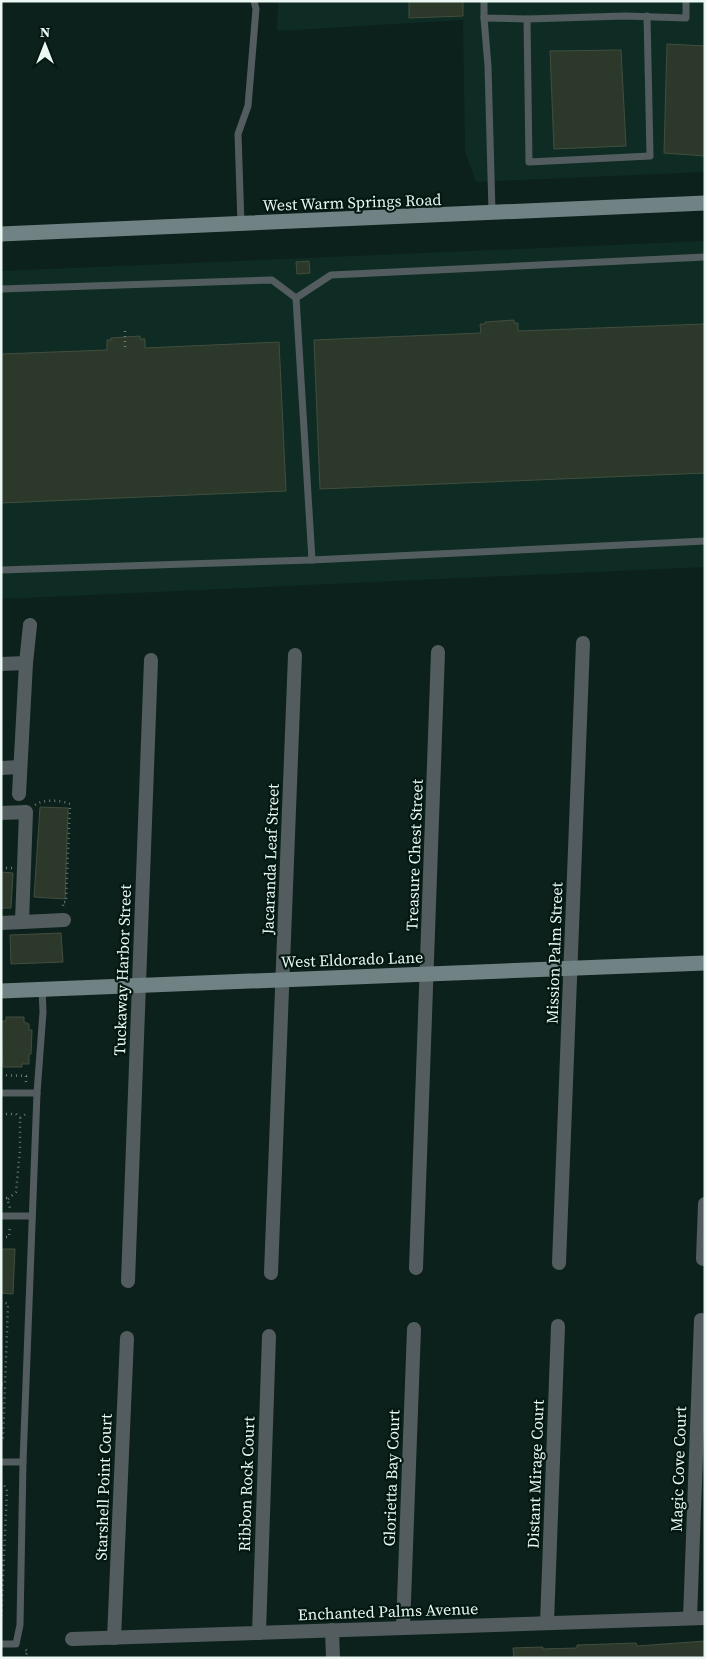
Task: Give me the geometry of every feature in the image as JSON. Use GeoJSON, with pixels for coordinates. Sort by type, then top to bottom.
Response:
{"type":"FeatureCollection","features":[{"type":"Feature","properties":{"kind":"street","name":"West Warm Springs Road"},"geometry":{"type":"LineString","coordinates":[[1,234],[492,214],[705,203]]}},
{"type":"Feature","properties":{"kind":"street"},"geometry":{"type":"LineString","coordinates":[[19,794],[26,663],[30,625]]}},
{"type":"Feature","properties":{"kind":"street","name":"Mission Palm Street"},"geometry":{"type":"LineString","coordinates":[[559,1263],[584,643]]}},
{"type":"Feature","properties":{"kind":"street","name":"Treasure Chest Street"},"geometry":{"type":"LineString","coordinates":[[416,1268],[438,652]]}},
{"type":"Feature","properties":{"kind":"street","name":"Jacaranda Leaf Street"},"geometry":{"type":"LineString","coordinates":[[271,1274],[295,655]]}},
{"type":"Feature","properties":{"kind":"street","name":"Tuckaway Harbor Street"},"geometry":{"type":"LineString","coordinates":[[128,1281],[151,660]]}},
{"type":"Feature","properties":{"kind":"street"},"geometry":{"type":"LineString","coordinates":[[1,664],[26,663]]}},
{"type":"Feature","properties":{"kind":"street"},"geometry":{"type":"LineString","coordinates":[[1,768],[20,767]]}},
{"type":"Feature","properties":{"kind":"street"},"geometry":{"type":"LineString","coordinates":[[1,813],[26,812],[22,922]]}},
{"type":"Feature","properties":{"kind":"street"},"geometry":{"type":"LineString","coordinates":[[1,922],[64,920]]}},
{"type":"Feature","properties":{"kind":"street","name":"West Eldorado Lane"},"geometry":{"type":"LineString","coordinates":[[1,991],[705,963]]}},
{"type":"Feature","properties":{"kind":"street"},"geometry":{"type":"LineString","coordinates":[[703,1259],[705,1204]]}},
{"type":"Feature","properties":{"kind":"street","name":"Magic Cove Court"},"geometry":{"type":"LineString","coordinates":[[690,1618],[701,1320]]}},
{"type":"Feature","properties":{"kind":"street","name":"Distant Mirage Court"},"geometry":{"type":"LineString","coordinates":[[547,1623],[558,1326]]}},
{"type":"Feature","properties":{"kind":"street","name":"Glorietta Bay Court"},"geometry":{"type":"LineString","coordinates":[[403,1628],[414,1329]]}},
{"type":"Feature","properties":{"kind":"street","name":"Ribbon Rock Court"},"geometry":{"type":"LineString","coordinates":[[258,1633],[269,1336]]}},
{"type":"Feature","properties":{"kind":"street","name":"Starshell Point Court"},"geometry":{"type":"LineString","coordinates":[[114,1638],[127,1338]]}},
{"type":"Feature","properties":{"kind":"street","name":"Enchanted Palms Avenue"},"geometry":{"type":"LineString","coordinates":[[72,1639],[705,1618]]}},
{"type":"Feature","properties":{"kind":"street"},"geometry":{"type":"LineString","coordinates":[[332,1630],[332,1658]]}},
{"type":"Feature","properties":{"kind":"lane"},"geometry":{"type":"LineString","coordinates":[[241,224],[238,134],[248,106],[256,9],[254,1]]}},
{"type":"Feature","properties":{"kind":"lane"},"geometry":{"type":"LineString","coordinates":[[484,1],[488,66],[492,214]]}},
{"type":"Feature","properties":{"kind":"lane"},"geometry":{"type":"LineString","coordinates":[[484,18],[527,20],[647,16],[686,18],[686,1]]}},
{"type":"Feature","properties":{"kind":"lane"},"geometry":{"type":"LineString","coordinates":[[527,20],[529,162],[650,156],[647,16]]}},
{"type":"Feature","properties":{"kind":"lane"},"geometry":{"type":"LineString","coordinates":[[296,298],[331,275],[705,257]]}},
{"type":"Feature","properties":{"kind":"lane"},"geometry":{"type":"LineString","coordinates":[[1,289],[272,280],[296,298],[312,560]]}},
{"type":"Feature","properties":{"kind":"lane"},"geometry":{"type":"LineString","coordinates":[[1,570],[312,560],[705,542]]}},
{"type":"Feature","properties":{"kind":"lane"},"geometry":{"type":"LineString","coordinates":[[1,1644],[16,1644],[20,1625],[23,1462],[37,1093],[43,1012],[42,989]]}},
{"type":"Feature","properties":{"kind":"lane"},"geometry":{"type":"LineString","coordinates":[[1,1093],[37,1093]]}},
{"type":"Feature","properties":{"kind":"lane"},"geometry":{"type":"LineString","coordinates":[[1,1216],[32,1216]]}},
{"type":"Feature","properties":{"kind":"lane"},"geometry":{"type":"LineString","coordinates":[[1,1462],[23,1462]]}},
{"type":"Feature","properties":{"kind":"path"},"geometry":{"type":"LineString","coordinates":[[125,332],[126,349]]}},
{"type":"Feature","properties":{"kind":"path"},"geometry":{"type":"LineString","coordinates":[[26,812],[38,802],[63,801],[70,804],[66,902],[63,902],[64,920]]}},
{"type":"Feature","properties":{"kind":"path"},"geometry":{"type":"LineString","coordinates":[[1,1076],[26,1076],[31,1108],[20,1118],[16,1192],[8,1199],[1,1198]]}},
{"type":"Feature","properties":{"kind":"path"},"geometry":{"type":"LineString","coordinates":[[1,1114],[16,1114],[20,1118]]}},
{"type":"Feature","properties":{"kind":"path"},"geometry":{"type":"LineString","coordinates":[[1,1237],[9,1237],[10,1216],[8,1199]]}},
{"type":"Feature","properties":{"kind":"path"},"geometry":{"type":"LineString","coordinates":[[1,1301],[8,1304],[3,1384],[3,1439],[1,1443]]}},
{"type":"Feature","properties":{"kind":"path"},"geometry":{"type":"LineString","coordinates":[[1,1470],[1,1480],[7,1489],[1,1622]]}},
{"type":"Feature","properties":{"kind":"shaded area"},"geometry":{"type":"Polygon","coordinates":[[[278,1],[705,1],[705,172],[476,182],[465,152],[463,20],[277,31],[278,1]]]}},
{"type":"Feature","properties":{"kind":"shaded area"},"geometry":{"type":"Polygon","coordinates":[[[705,241],[705,567],[1,599],[1,271],[705,241]]]}},
{"type":"Feature","properties":{"kind":"building"},"geometry":{"type":"Polygon","coordinates":[[[409,1],[463,1],[463,16],[409,18],[409,1]]]}},
{"type":"Feature","properties":{"kind":"building"},"geometry":{"type":"Polygon","coordinates":[[[667,44],[705,46],[705,156],[664,153],[667,44]]]}},
{"type":"Feature","properties":{"kind":"building"},"geometry":{"type":"Polygon","coordinates":[[[621,50],[626,146],[554,149],[550,51],[621,50]]]}},
{"type":"Feature","properties":{"kind":"building"},"geometry":{"type":"Polygon","coordinates":[[[309,261],[310,273],[297,274],[296,262],[309,261]]]}},
{"type":"Feature","properties":{"kind":"building"},"geometry":{"type":"Polygon","coordinates":[[[514,320],[514,323],[518,323],[518,331],[705,324],[705,473],[320,489],[314,340],[481,333],[480,324],[485,324],[485,322],[514,320]]]}},
{"type":"Feature","properties":{"kind":"building"},"geometry":{"type":"Polygon","coordinates":[[[140,336],[140,339],[145,339],[145,348],[279,342],[286,491],[1,503],[1,354],[107,350],[107,340],[111,340],[111,338],[140,336]]]}},
{"type":"Feature","properties":{"kind":"building"},"geometry":{"type":"Polygon","coordinates":[[[40,807],[68,808],[65,899],[34,897],[40,807]]]}},
{"type":"Feature","properties":{"kind":"building"},"geometry":{"type":"Polygon","coordinates":[[[1,872],[13,873],[11,908],[1,908],[1,872]]]}},
{"type":"Feature","properties":{"kind":"building"},"geometry":{"type":"Polygon","coordinates":[[[61,933],[63,962],[11,964],[10,935],[61,933]]]}},
{"type":"Feature","properties":{"kind":"building"},"geometry":{"type":"Polygon","coordinates":[[[6,1017],[24,1017],[24,1022],[29,1024],[29,1030],[32,1030],[29,1064],[22,1064],[22,1067],[3,1067],[1,1023],[6,1021],[6,1017]]]}},
{"type":"Feature","properties":{"kind":"building"},"geometry":{"type":"Polygon","coordinates":[[[1,1249],[15,1249],[13,1294],[1,1293],[1,1249]]]}},
{"type":"Feature","properties":{"kind":"building"},"geometry":{"type":"Polygon","coordinates":[[[705,1641],[705,1658],[514,1658],[513,1648],[577,1648],[577,1645],[636,1643],[637,1646],[705,1641]]]}}]}
